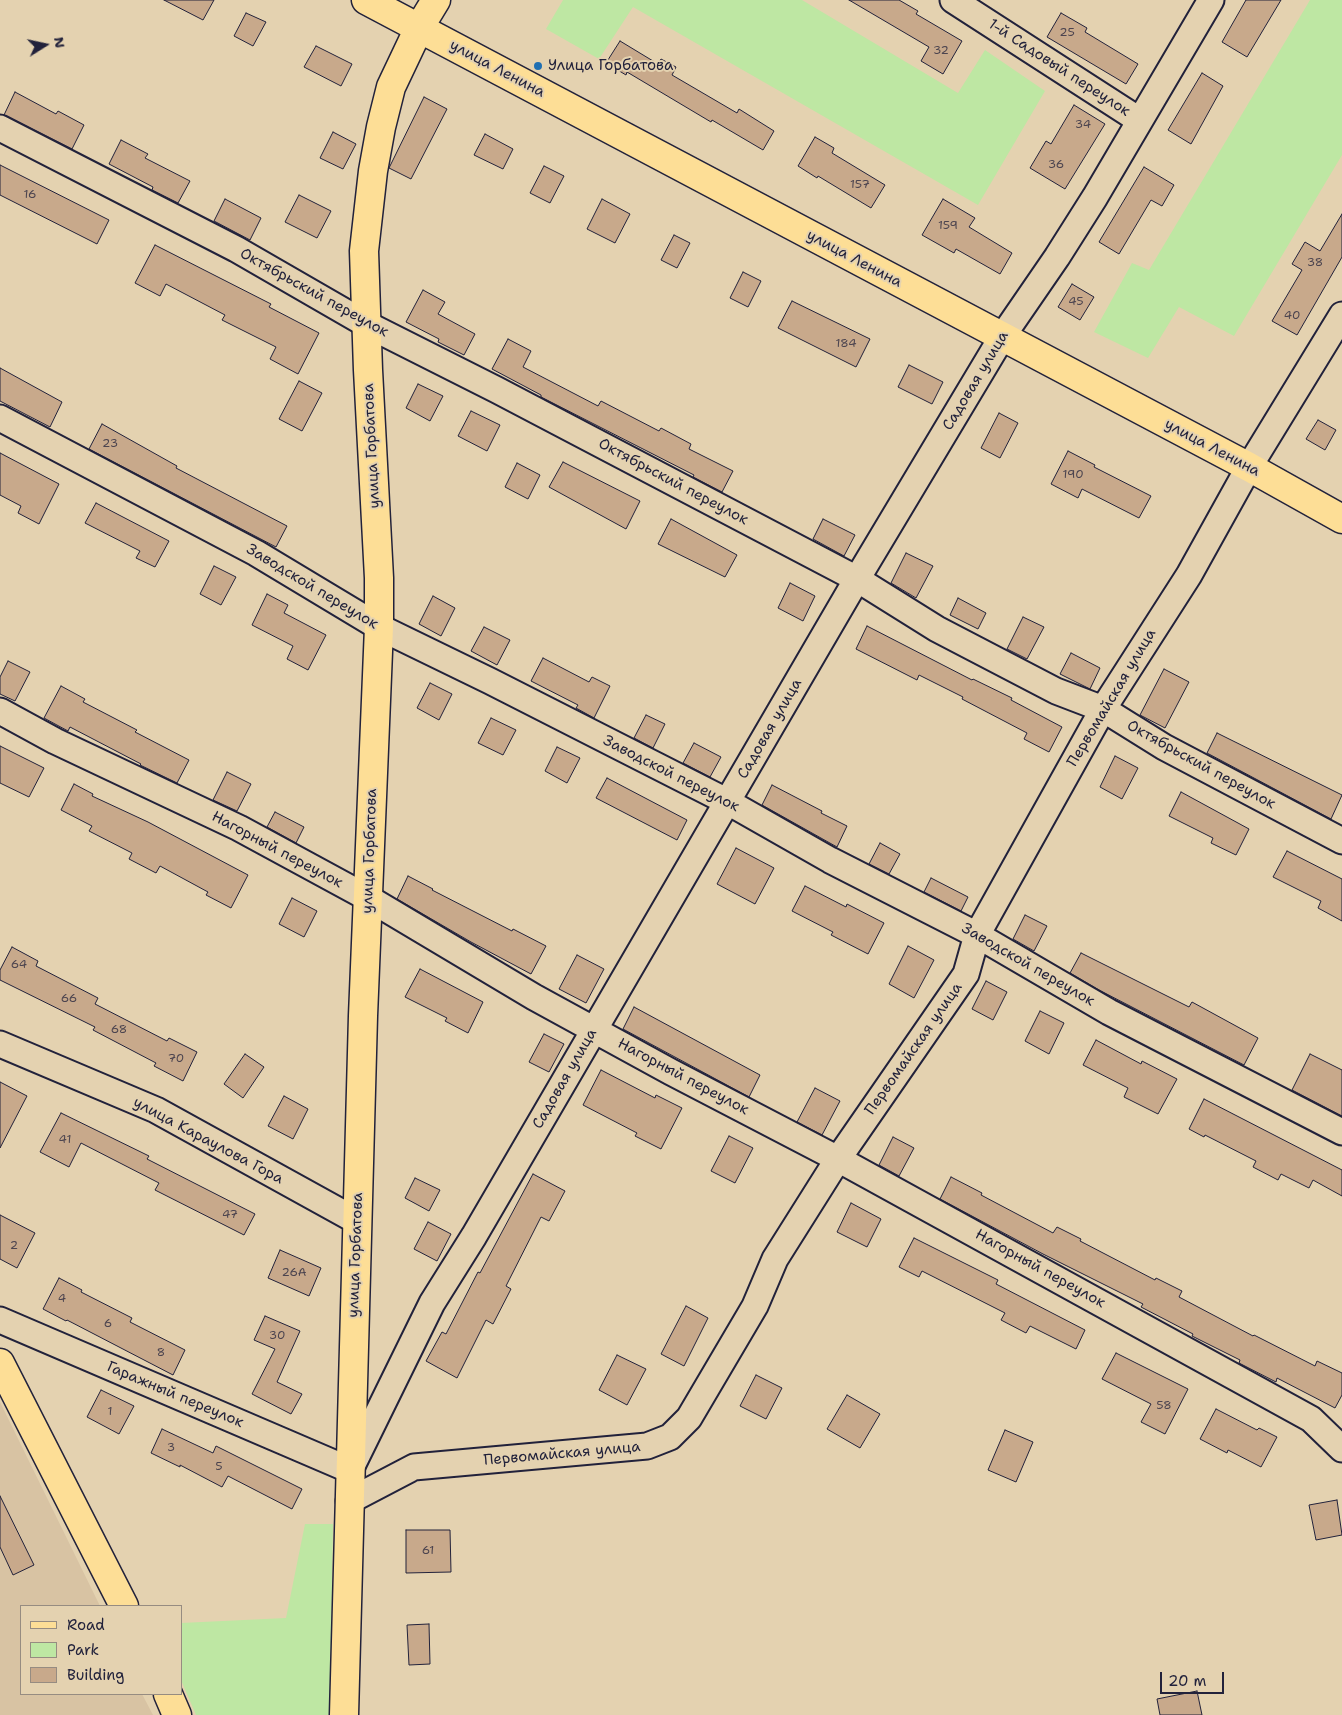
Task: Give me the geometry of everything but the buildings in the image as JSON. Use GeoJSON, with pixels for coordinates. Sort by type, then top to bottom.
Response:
{"type":"FeatureCollection","features":[{"type":"Feature","properties":{"kind":"main road","name":"улица Ленина"},"geometry":{"type":"LineString","coordinates":[[366,0],[1249,467],[1342,519]]}},
{"type":"Feature","properties":{"kind":"main road","name":"улица Горбатова"},"geometry":{"type":"LineString","coordinates":[[344,1715],[357,1221],[379,627],[379,578],[364,251],[373,171],[381,127],[392,86],[419,28],[436,0]]}},
{"type":"Feature","properties":{"kind":"main road"},"geometry":{"type":"LineString","coordinates":[[0,1363],[123,1605]]}},
{"type":"Feature","properties":{"kind":"main road"},"geometry":{"type":"LineString","coordinates":[[168,1695],[177,1715]]}},
{"type":"Feature","properties":{"kind":"street","name":"1-й Садовый переулок"},"geometry":{"type":"LineString","coordinates":[[953,0],[1139,120]]}},
{"type":"Feature","properties":{"kind":"street","name":"Садовая улица"},"geometry":{"type":"LineString","coordinates":[[350,1470],[432,1303],[474,1236],[857,579],[1002,337],[1062,249],[1094,197],[1211,0]]}},
{"type":"Feature","properties":{"kind":"street","name":"Октябрьский переулок"},"geometry":{"type":"LineString","coordinates":[[0,128],[236,249],[366,324],[497,390],[857,579],[937,629],[1056,691],[1103,709],[1164,747],[1342,841]]}},
{"type":"Feature","properties":{"kind":"street","name":"Первомайская улица"},"geometry":{"type":"LineString","coordinates":[[349,1501],[414,1467],[647,1446],[670,1437],[689,1418],[755,1306],[775,1259],[838,1158],[966,974],[977,935],[1103,709],[1189,575],[1249,467],[1342,315]]}},
{"type":"Feature","properties":{"kind":"street","name":"Заводской переулок"},"geometry":{"type":"LineString","coordinates":[[0,418],[256,553],[379,627],[728,802],[830,860],[977,935],[1109,1012],[1342,1132]]}},
{"type":"Feature","properties":{"kind":"street","name":"Нагорный переулок"},"geometry":{"type":"LineString","coordinates":[[0,711],[55,741],[239,828],[368,898],[534,997],[670,1072],[838,1158],[1311,1418],[1342,1449]]}},
{"type":"Feature","properties":{"kind":"street","name":"улица Караулова Гора"},"geometry":{"type":"LineString","coordinates":[[0,1044],[156,1110],[357,1221]]}},
{"type":"Feature","properties":{"kind":"street","name":"Гаражный переулок"},"geometry":{"type":"LineString","coordinates":[[0,1320],[350,1470]]}},
{"type":"Feature","properties":{"kind":"shaded area"},"geometry":{"type":"Polygon","coordinates":[[[0,1402],[100,1605],[20,1605],[20,1695],[143,1695],[153,1715],[0,1715],[0,1402]]]}},
{"type":"Feature","properties":{"kind":"green space"},"geometry":{"type":"Polygon","coordinates":[[[563,0],[802,0],[958,93],[985,50],[1045,91],[978,205],[633,7],[599,59],[546,29],[563,0]]]}},
{"type":"Feature","properties":{"kind":"green space"},"geometry":{"type":"Polygon","coordinates":[[[1310,0],[1342,0],[1342,155],[1234,336],[1179,307],[1148,358],[1094,332],[1132,263],[1149,270],[1310,0]]]}},
{"type":"Feature","properties":{"kind":"green space"},"geometry":{"type":"Polygon","coordinates":[[[305,1524],[333,1524],[330,1715],[196,1715],[182,1682],[182,1623],[286,1618],[305,1524]]]}},
{"type":"Feature","properties":{"kind":"place","name":"Улица Горбатова"},"geometry":{"type":"Point","coordinates":[538,66]}}]}
